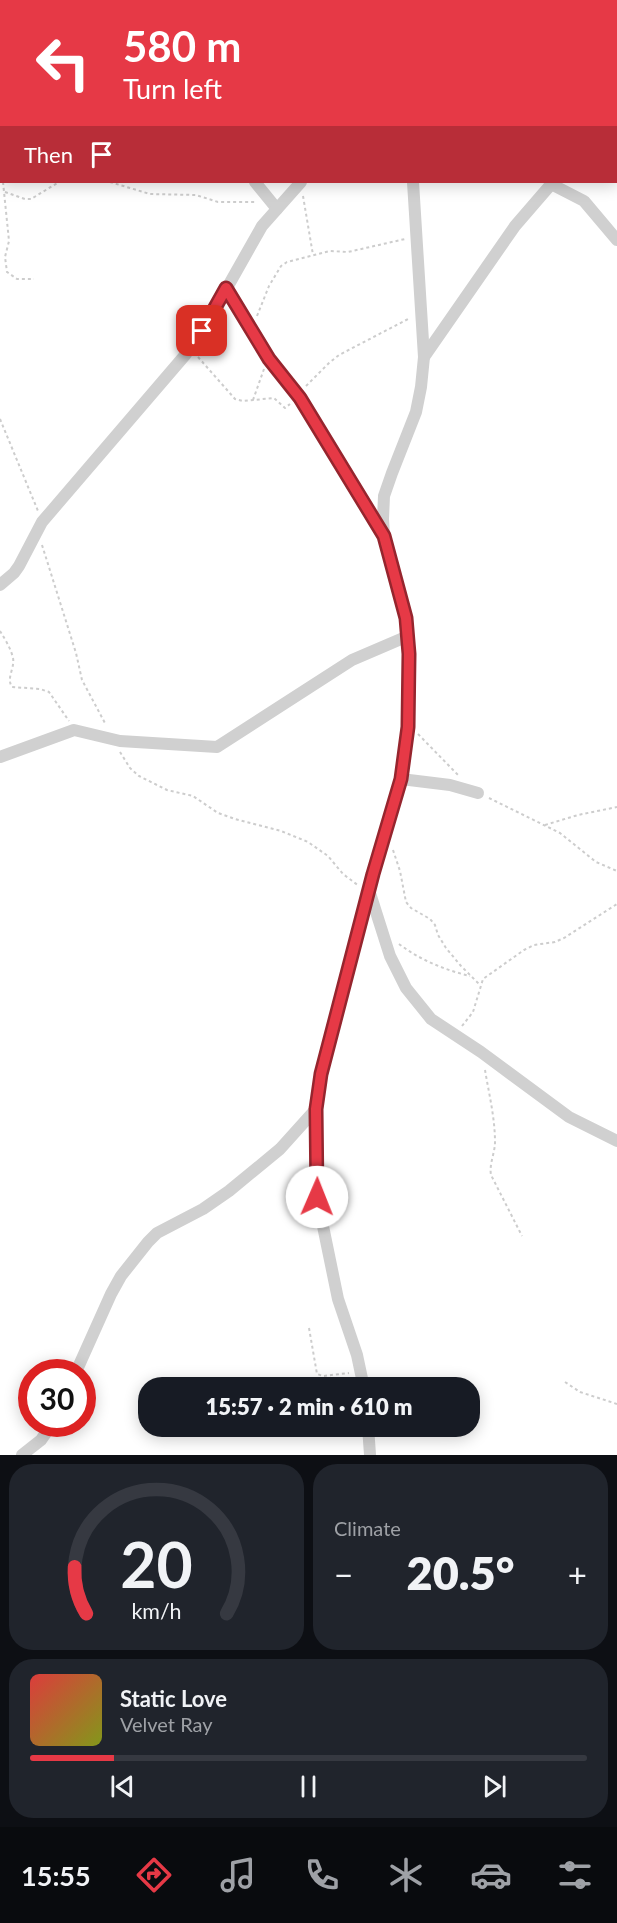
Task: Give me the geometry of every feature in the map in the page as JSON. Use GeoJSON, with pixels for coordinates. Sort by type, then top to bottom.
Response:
{"type":"FeatureCollection","features":[{"type":"Feature","properties":{"kind":"street"},"geometry":{"type":"LineString","coordinates":[[256,183],[274,205]]}},
{"type":"Feature","properties":{"kind":"street"},"geometry":{"type":"LineString","coordinates":[[0,585],[20,566],[40,527],[191,348],[274,205],[299,183]]}},
{"type":"Feature","properties":{"kind":"street"},"geometry":{"type":"LineString","coordinates":[[362,1377],[357,1355],[338,1299],[317,1197],[316,1109],[321,1074],[373,874],[401,779],[408,727],[409,654],[406,618],[384,536],[382,519],[384,496],[416,412],[424,357],[413,183]]}},
{"type":"Feature","properties":{"kind":"street"},"geometry":{"type":"LineString","coordinates":[[424,357],[515,226],[552,183],[584,201],[617,240]]}},
{"type":"Feature","properties":{"kind":"street"},"geometry":{"type":"LineString","coordinates":[[226,288],[269,359],[298,395],[384,536]]}},
{"type":"Feature","properties":{"kind":"street"},"geometry":{"type":"LineString","coordinates":[[0,758],[74,730],[115,740],[217,747],[352,660],[408,636]]}},
{"type":"Feature","properties":{"kind":"street"},"geometry":{"type":"LineString","coordinates":[[401,779],[450,785],[478,793]]}},
{"type":"Feature","properties":{"kind":"street"},"geometry":{"type":"LineString","coordinates":[[369,891],[390,956],[406,988],[431,1019],[481,1052],[569,1117],[617,1141]]}},
{"type":"Feature","properties":{"kind":"street"},"geometry":{"type":"LineString","coordinates":[[82,1359],[121,1276],[148,1242],[157,1233],[203,1209],[229,1191],[280,1149],[316,1109]]}},
{"type":"Feature","properties":{"kind":"street"},"geometry":{"type":"LineString","coordinates":[[22,1455],[43,1437]]}},
{"type":"Feature","properties":{"kind":"street"},"geometry":{"type":"LineString","coordinates":[[369,1437],[370,1455]]}},
{"type":"Feature","properties":{"kind":"path"},"geometry":{"type":"LineString","coordinates":[[3,183],[9,241],[5,257],[7,272],[17,279],[34,279]]}},
{"type":"Feature","properties":{"kind":"path"},"geometry":{"type":"LineString","coordinates":[[4,192],[31,199],[57,183]]}},
{"type":"Feature","properties":{"kind":"path"},"geometry":{"type":"LineString","coordinates":[[113,183],[150,194],[196,195],[218,202],[274,205]]}},
{"type":"Feature","properties":{"kind":"path"},"geometry":{"type":"LineString","coordinates":[[300,183],[313,255]]}},
{"type":"Feature","properties":{"kind":"path"},"geometry":{"type":"LineString","coordinates":[[250,327],[269,286],[281,266],[287,262],[330,251],[348,252],[416,236]]}},
{"type":"Feature","properties":{"kind":"path"},"geometry":{"type":"LineString","coordinates":[[191,348],[235,399],[243,401],[274,398],[285,408],[316,375],[339,355],[421,312]]}},
{"type":"Feature","properties":{"kind":"path"},"geometry":{"type":"LineString","coordinates":[[253,400],[269,359]]}},
{"type":"Feature","properties":{"kind":"path"},"geometry":{"type":"LineString","coordinates":[[0,419],[40,527],[82,680],[124,759],[139,777],[167,790],[193,796],[218,813],[281,831],[308,842],[328,856],[354,884],[369,891]]}},
{"type":"Feature","properties":{"kind":"path"},"geometry":{"type":"LineString","coordinates":[[0,631],[14,661],[9,681],[12,687],[49,692],[74,730]]}},
{"type":"Feature","properties":{"kind":"path"},"geometry":{"type":"LineString","coordinates":[[408,727],[423,738],[461,778]]}},
{"type":"Feature","properties":{"kind":"path"},"geometry":{"type":"LineString","coordinates":[[478,793],[560,833],[596,862],[617,871]]}},
{"type":"Feature","properties":{"kind":"path"},"geometry":{"type":"LineString","coordinates":[[545,825],[617,807]]}},
{"type":"Feature","properties":{"kind":"path"},"geometry":{"type":"LineString","coordinates":[[393,851],[400,871],[406,903],[430,919],[447,948],[480,985]]}},
{"type":"Feature","properties":{"kind":"path"},"geometry":{"type":"LineString","coordinates":[[455,1035],[473,1012],[483,979],[524,950],[534,945],[555,942],[564,938],[617,904]]}},
{"type":"Feature","properties":{"kind":"path"},"geometry":{"type":"LineString","coordinates":[[396,941],[412,953],[440,967],[471,976]]}},
{"type":"Feature","properties":{"kind":"path"},"geometry":{"type":"LineString","coordinates":[[481,1052],[492,1111],[495,1143],[491,1175],[522,1236]]}},
{"type":"Feature","properties":{"kind":"path"},"geometry":{"type":"LineString","coordinates":[[309,1328],[317,1374],[323,1376],[360,1370]]}},
{"type":"Feature","properties":{"kind":"path"},"geometry":{"type":"LineString","coordinates":[[564,1382],[580,1392],[617,1404]]}},
{"type":"Feature","properties":{"kind":"route"},"geometry":{"type":"LineString","coordinates":[[202,331],[226,288],[269,359],[300,398],[384,536],[406,618],[409,654],[408,727],[401,779],[373,874],[321,1074],[316,1109],[317,1197]]}}]}
